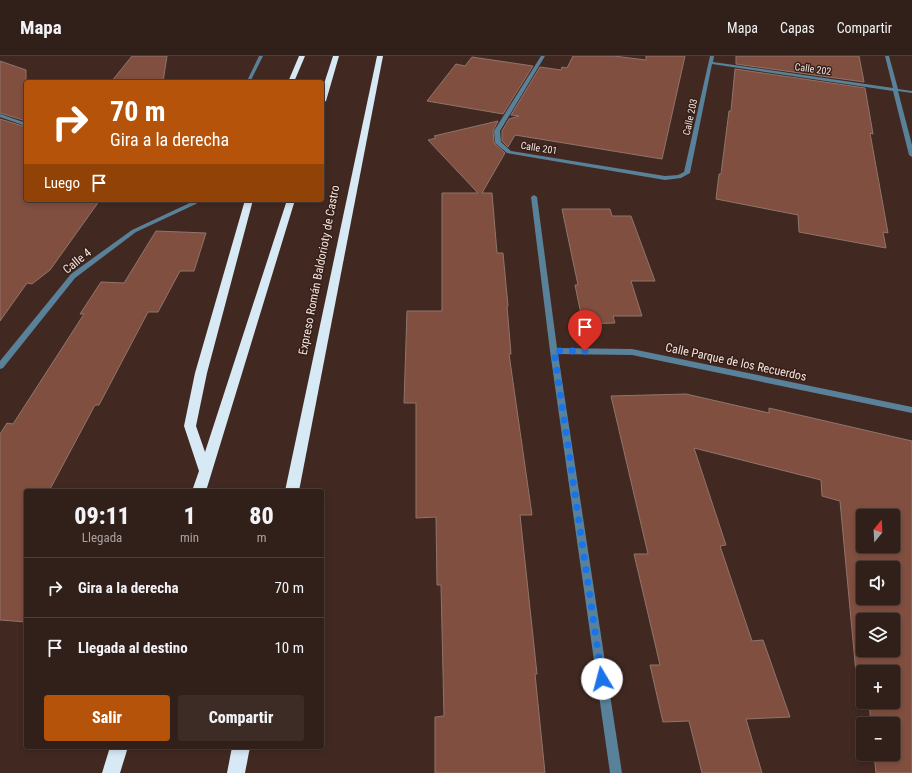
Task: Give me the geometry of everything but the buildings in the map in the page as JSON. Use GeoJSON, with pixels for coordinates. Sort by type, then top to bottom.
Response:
{"type":"FeatureCollection","features":[{"type":"Feature","properties":{"kind":"highway"},"geometry":{"type":"LineString","coordinates":[[292,80],[302,56]]}},
{"type":"Feature","properties":{"kind":"highway"},"geometry":{"type":"LineString","coordinates":[[324,95],[336,56]]}},
{"type":"Feature","properties":{"kind":"highway","name":"Expreso Román Baldorioty de Castro"},"geometry":{"type":"LineString","coordinates":[[292,489],[380,56]]}},
{"type":"Feature","properties":{"kind":"highway"},"geometry":{"type":"LineString","coordinates":[[378,68],[387,56]]}},
{"type":"Feature","properties":{"kind":"highway"},"geometry":{"type":"LineString","coordinates":[[205,471],[190,426],[201,373],[247,202]]}},
{"type":"Feature","properties":{"kind":"highway"},"geometry":{"type":"LineString","coordinates":[[200,489],[290,202]]}},
{"type":"Feature","properties":{"kind":"highway"},"geometry":{"type":"LineString","coordinates":[[111,773],[118,749]]}},
{"type":"Feature","properties":{"kind":"highway"},"geometry":{"type":"LineString","coordinates":[[236,773],[241,749]]}},
{"type":"Feature","properties":{"kind":"street"},"geometry":{"type":"LineString","coordinates":[[249,80],[261,56]]}},
{"type":"Feature","properties":{"kind":"street","name":"Calle 201"},"geometry":{"type":"LineString","coordinates":[[544,56],[497,130],[498,143],[509,152],[665,178],[679,177]]}},
{"type":"Feature","properties":{"kind":"street","name":"Calle 203"},"geometry":{"type":"LineString","coordinates":[[679,177],[687,173],[712,56]]}},
{"type":"Feature","properties":{"kind":"street"},"geometry":{"type":"LineString","coordinates":[[887,56],[912,155]]}},
{"type":"Feature","properties":{"kind":"street","name":"Calle 202"},"geometry":{"type":"LineString","coordinates":[[711,63],[912,92]]}},
{"type":"Feature","properties":{"kind":"street"},"geometry":{"type":"LineString","coordinates":[[0,115],[24,124]]}},
{"type":"Feature","properties":{"kind":"street"},"geometry":{"type":"LineString","coordinates":[[534,197],[554,351],[616,773]]}},
{"type":"Feature","properties":{"kind":"street","name":"Calle 4"},"geometry":{"type":"LineString","coordinates":[[0,366],[73,276],[134,230],[194,203]]}},
{"type":"Feature","properties":{"kind":"street","name":"Calle Parque de los Recuerdos"},"geometry":{"type":"LineString","coordinates":[[554,351],[632,352],[912,410]]}},
{"type":"Feature","properties":{"kind":"route"},"geometry":{"type":"LineString","coordinates":[[585,351],[554,351],[602,679]]}}]}
